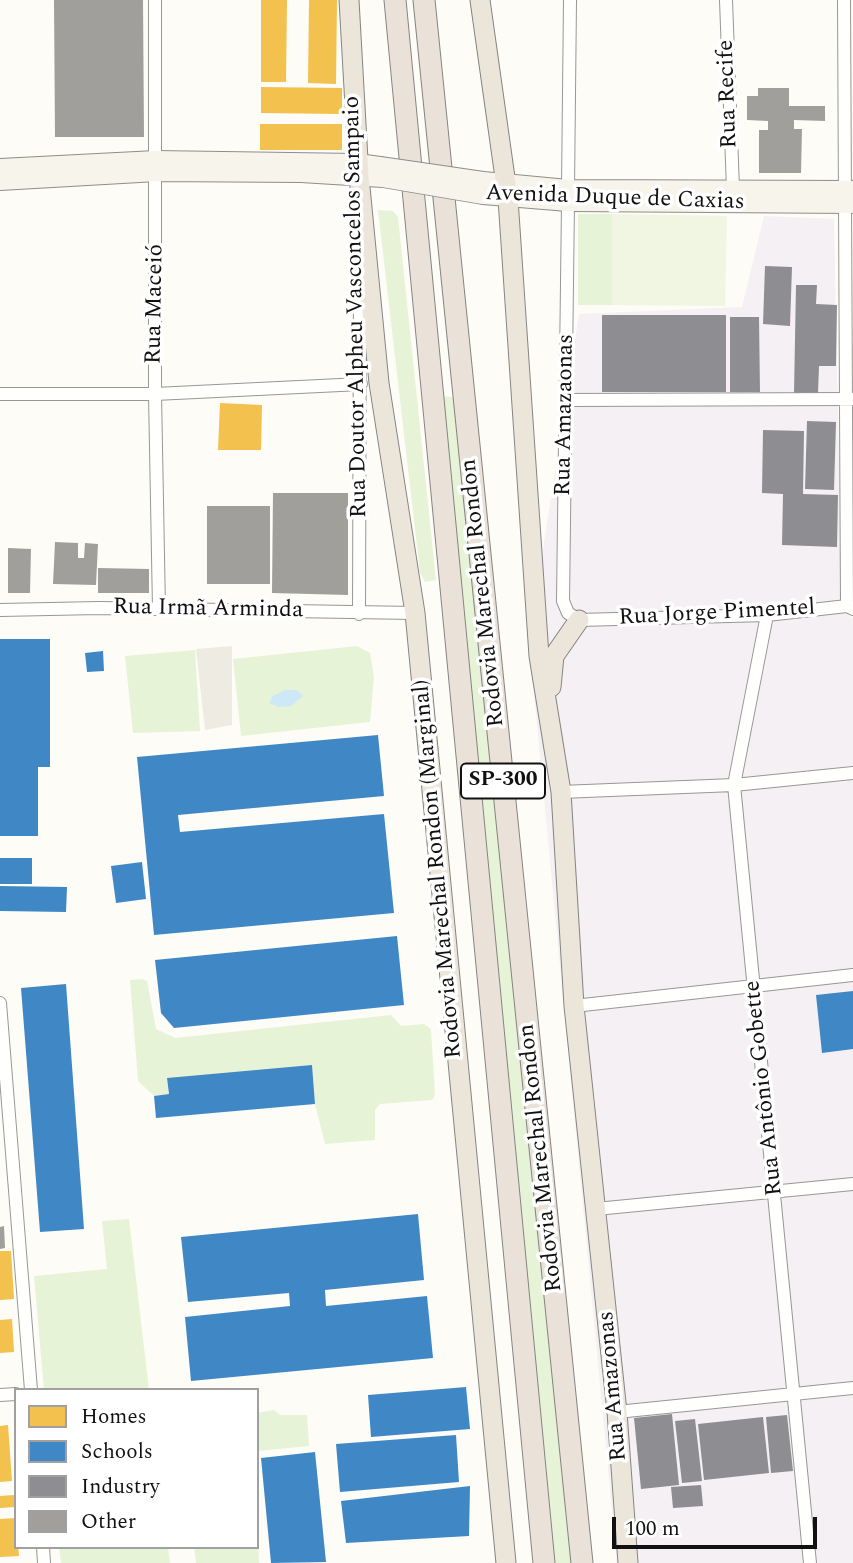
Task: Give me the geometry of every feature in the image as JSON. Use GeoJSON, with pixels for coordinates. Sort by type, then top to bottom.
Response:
{"type":"FeatureCollection","features":[{"type":"Feature","properties":{"kind":"highway","name":"Rua Doutor Alpheu Vasconcelos Sampaio"},"geometry":{"type":"LineString","coordinates":[[349,0],[359,169]]}},
{"type":"Feature","properties":{"kind":"highway","name":"Rodovia Marechal Rondon"},"geometry":{"type":"LineString","coordinates":[[395,0],[544,1563]]}},
{"type":"Feature","properties":{"kind":"highway","name":"Rodovia Marechal Rondon"},"geometry":{"type":"LineString","coordinates":[[424,0],[582,1563]]}},
{"type":"Feature","properties":{"kind":"highway"},"geometry":{"type":"LineString","coordinates":[[480,0],[507,191],[539,656],[561,792],[574,1006],[596,1209]]}},
{"type":"Feature","properties":{"kind":"highway","name":"Rodovia Marechal Rondon (Marginal)"},"geometry":{"type":"LineString","coordinates":[[359,169],[379,383],[415,613],[506,1563]]}},
{"type":"Feature","properties":{"kind":"highway"},"geometry":{"type":"LineString","coordinates":[[548,715],[554,656],[579,620]]}},
{"type":"Feature","properties":{"kind":"highway","name":"Rua Amazonas"},"geometry":{"type":"LineString","coordinates":[[596,1209],[617,1412],[628,1563]]}},
{"type":"Feature","properties":{"kind":"main road","name":"Avenida Duque de Caxias"},"geometry":{"type":"LineString","coordinates":[[0,182],[157,166]]}},
{"type":"Feature","properties":{"kind":"main road","name":"Avenida Duque de Caxias"},"geometry":{"type":"LineString","coordinates":[[0,167],[359,169],[507,191],[568,195],[850,197]]}},
{"type":"Feature","properties":{"kind":"main road","name":"Avenida Duque de Caxias"},"geometry":{"type":"LineString","coordinates":[[568,195],[733,189],[850,197]]}},
{"type":"Feature","properties":{"kind":"street","name":"Rua Maceió"},"geometry":{"type":"LineString","coordinates":[[155,0],[155,394],[159,608]]}},
{"type":"Feature","properties":{"kind":"street","name":"Rua Amazaonas"},"geometry":{"type":"LineString","coordinates":[[570,0],[568,400],[563,601],[568,613],[579,620]]}},
{"type":"Feature","properties":{"kind":"street","name":"Rua Recife"},"geometry":{"type":"LineString","coordinates":[[726,0],[733,189]]}},
{"type":"Feature","properties":{"kind":"street"},"geometry":{"type":"LineString","coordinates":[[844,0],[850,197],[850,608]]}},
{"type":"Feature","properties":{"kind":"street","name":"Rua Doutor Alpheu Vasconcelos Sampaio"},"geometry":{"type":"LineString","coordinates":[[359,169],[359,614]]}},
{"type":"Feature","properties":{"kind":"street"},"geometry":{"type":"LineString","coordinates":[[0,394],[155,394],[361,384]]}},
{"type":"Feature","properties":{"kind":"street"},"geometry":{"type":"LineString","coordinates":[[568,400],[850,399]]}},
{"type":"Feature","properties":{"kind":"street","name":"Rua Irmã Arminda"},"geometry":{"type":"LineString","coordinates":[[0,610],[159,608],[415,613]]}},
{"type":"Feature","properties":{"kind":"street","name":"Rua Jorge Pimentel"},"geometry":{"type":"LineString","coordinates":[[579,620],[767,615],[850,608]]}},
{"type":"Feature","properties":{"kind":"street","name":"Rua Antônio Gobette"},"geometry":{"type":"LineString","coordinates":[[767,615],[734,785],[796,1394],[810,1563]]}},
{"type":"Feature","properties":{"kind":"street"},"geometry":{"type":"LineString","coordinates":[[561,792],[734,785],[853,773]]}},
{"type":"Feature","properties":{"kind":"street"},"geometry":{"type":"LineString","coordinates":[[574,1006],[853,975]]}},
{"type":"Feature","properties":{"kind":"street"},"geometry":{"type":"LineString","coordinates":[[0,1003],[31,1388]]}},
{"type":"Feature","properties":{"kind":"street"},"geometry":{"type":"LineString","coordinates":[[596,1209],[853,1184]]}},
{"type":"Feature","properties":{"kind":"street"},"geometry":{"type":"LineString","coordinates":[[0,1191],[14,1190]]}},
{"type":"Feature","properties":{"kind":"street"},"geometry":{"type":"LineString","coordinates":[[617,1412],[853,1388]]}},
{"type":"Feature","properties":{"kind":"shaded area"},"geometry":{"type":"Polygon","coordinates":[[[764,216],[834,219],[842,611],[853,618],[853,1563],[617,1563],[529,641],[579,314],[742,307],[764,216]]]}},
{"type":"Feature","properties":{"kind":"shaded area"},"geometry":{"type":"Polygon","coordinates":[[[232,646],[232,725],[205,730],[196,649],[232,646]]]}},
{"type":"Feature","properties":{"kind":"green space"},"geometry":{"type":"Polygon","coordinates":[[[378,210],[393,211],[398,217],[436,580],[425,582],[420,572],[378,210]]]}},
{"type":"Feature","properties":{"kind":"green space"},"geometry":{"type":"Polygon","coordinates":[[[578,214],[612,214],[612,305],[578,305],[578,214]]]}},
{"type":"Feature","properties":{"kind":"green space"},"geometry":{"type":"Polygon","coordinates":[[[612,214],[727,216],[725,306],[612,305],[612,214]]]}},
{"type":"Feature","properties":{"kind":"green space"},"geometry":{"type":"Polygon","coordinates":[[[441,396],[462,398],[574,1563],[554,1563],[441,396]]]}},
{"type":"Feature","properties":{"kind":"green space"},"geometry":{"type":"Polygon","coordinates":[[[357,646],[370,653],[374,677],[370,722],[241,736],[233,659],[357,646]]]}},
{"type":"Feature","properties":{"kind":"green space"},"geometry":{"type":"Polygon","coordinates":[[[195,650],[200,731],[133,733],[125,656],[195,650]]]}},
{"type":"Feature","properties":{"kind":"green space"},"geometry":{"type":"Polygon","coordinates":[[[130,980],[147,981],[156,1029],[175,1038],[391,1015],[401,1026],[424,1024],[431,1029],[435,1095],[432,1100],[380,1104],[375,1110],[375,1140],[325,1144],[315,1104],[312,1066],[167,1079],[169,1094],[154,1096],[138,1081],[130,980]]]}},
{"type":"Feature","properties":{"kind":"green space"},"geometry":{"type":"Polygon","coordinates":[[[129,1219],[149,1388],[44,1388],[34,1276],[107,1269],[102,1221],[129,1219]]]}},
{"type":"Feature","properties":{"kind":"green space"},"geometry":{"type":"Polygon","coordinates":[[[274,1410],[280,1415],[307,1415],[309,1446],[259,1451],[259,1413],[274,1410]]]}},
{"type":"Feature","properties":{"kind":"green space"},"geometry":{"type":"Polygon","coordinates":[[[59,1549],[168,1549],[170,1563],[61,1563],[59,1549]]]}},
{"type":"Feature","properties":{"kind":"green space"},"geometry":{"type":"Polygon","coordinates":[[[194,1549],[258,1549],[259,1563],[196,1563],[194,1549]]]}},
{"type":"Feature","properties":{"kind":"water"},"geometry":{"type":"Polygon","coordinates":[[[285,690],[297,690],[303,696],[291,706],[279,707],[269,703],[273,696],[285,690]]]}},
{"type":"Feature","properties":{"kind":"building: Homes"},"geometry":{"type":"Polygon","coordinates":[[[261,0],[287,0],[286,82],[261,82],[261,0]]]}},
{"type":"Feature","properties":{"kind":"building: Homes"},"geometry":{"type":"Polygon","coordinates":[[[309,0],[337,0],[336,84],[308,83],[309,0]]]}},
{"type":"Feature","properties":{"kind":"building: Homes"},"geometry":{"type":"Polygon","coordinates":[[[261,87],[342,88],[342,114],[261,113],[261,87]]]}},
{"type":"Feature","properties":{"kind":"building: Homes"},"geometry":{"type":"Polygon","coordinates":[[[260,124],[342,124],[342,150],[260,150],[260,124]]]}},
{"type":"Feature","properties":{"kind":"building: Homes"},"geometry":{"type":"Polygon","coordinates":[[[220,403],[262,405],[261,450],[218,450],[220,403]]]}},
{"type":"Feature","properties":{"kind":"building: Homes"},"geometry":{"type":"Polygon","coordinates":[[[0,1251],[11,1251],[14,1299],[0,1300],[0,1251]]]}},
{"type":"Feature","properties":{"kind":"building: Homes"},"geometry":{"type":"Polygon","coordinates":[[[12,1319],[14,1352],[0,1353],[0,1320],[12,1319]]]}},
{"type":"Feature","properties":{"kind":"building: Homes"},"geometry":{"type":"Polygon","coordinates":[[[8,1425],[12,1481],[0,1482],[0,1426],[8,1425]]]}},
{"type":"Feature","properties":{"kind":"building: Homes"},"geometry":{"type":"Polygon","coordinates":[[[14,1495],[14,1507],[0,1508],[0,1496],[14,1495]]]}},
{"type":"Feature","properties":{"kind":"building: Homes"},"geometry":{"type":"Polygon","coordinates":[[[14,1518],[14,1549],[18,1549],[19,1556],[0,1557],[0,1519],[14,1518]]]}},
{"type":"Feature","properties":{"kind":"building: Schools"},"geometry":{"type":"Polygon","coordinates":[[[0,639],[50,639],[50,767],[38,767],[38,836],[0,836],[0,639]]]}},
{"type":"Feature","properties":{"kind":"building: Schools"},"geometry":{"type":"Polygon","coordinates":[[[103,651],[104,671],[87,672],[85,653],[103,651]]]}},
{"type":"Feature","properties":{"kind":"building: Schools"},"geometry":{"type":"Polygon","coordinates":[[[378,735],[384,796],[178,815],[180,832],[384,814],[394,913],[154,935],[137,757],[378,735]]]}},
{"type":"Feature","properties":{"kind":"building: Schools"},"geometry":{"type":"Polygon","coordinates":[[[0,858],[32,858],[32,884],[0,884],[0,858]]]}},
{"type":"Feature","properties":{"kind":"building: Schools"},"geometry":{"type":"Polygon","coordinates":[[[142,862],[146,899],[116,903],[111,866],[142,862]]]}},
{"type":"Feature","properties":{"kind":"building: Schools"},"geometry":{"type":"Polygon","coordinates":[[[0,886],[67,887],[66,912],[0,911],[0,886]]]}},
{"type":"Feature","properties":{"kind":"building: Schools"},"geometry":{"type":"Polygon","coordinates":[[[397,936],[404,1005],[174,1028],[161,1013],[155,960],[397,936]]]}},
{"type":"Feature","properties":{"kind":"building: Schools"},"geometry":{"type":"Polygon","coordinates":[[[66,984],[84,1229],[40,1232],[21,988],[66,984]]]}},
{"type":"Feature","properties":{"kind":"building: Schools"},"geometry":{"type":"Polygon","coordinates":[[[853,991],[853,1049],[822,1053],[816,995],[853,991]]]}},
{"type":"Feature","properties":{"kind":"building: Schools"},"geometry":{"type":"Polygon","coordinates":[[[312,1065],[315,1104],[156,1118],[154,1096],[169,1094],[167,1078],[312,1065]]]}},
{"type":"Feature","properties":{"kind":"building: Schools"},"geometry":{"type":"Polygon","coordinates":[[[418,1214],[424,1280],[325,1290],[326,1306],[427,1296],[433,1358],[191,1381],[185,1317],[290,1306],[289,1293],[188,1302],[181,1237],[418,1214]]]}},
{"type":"Feature","properties":{"kind":"building: Schools"},"geometry":{"type":"Polygon","coordinates":[[[466,1387],[470,1429],[371,1437],[368,1395],[466,1387]]]}},
{"type":"Feature","properties":{"kind":"building: Schools"},"geometry":{"type":"Polygon","coordinates":[[[456,1435],[459,1482],[340,1492],[336,1444],[456,1435]]]}},
{"type":"Feature","properties":{"kind":"building: Schools"},"geometry":{"type":"Polygon","coordinates":[[[315,1452],[326,1562],[271,1563],[261,1458],[315,1452]]]}},
{"type":"Feature","properties":{"kind":"building: Schools"},"geometry":{"type":"Polygon","coordinates":[[[470,1486],[469,1536],[346,1543],[341,1501],[470,1486]]]}},
{"type":"Feature","properties":{"kind":"building: Industry"},"geometry":{"type":"Polygon","coordinates":[[[765,266],[792,267],[790,326],[763,324],[765,266]]]}},
{"type":"Feature","properties":{"kind":"building: Industry"},"geometry":{"type":"Polygon","coordinates":[[[796,285],[817,285],[816,304],[837,305],[836,366],[819,366],[818,393],[794,393],[796,285]]]}},
{"type":"Feature","properties":{"kind":"building: Industry"},"geometry":{"type":"Polygon","coordinates":[[[602,315],[726,315],[726,392],[602,392],[602,315]]]}},
{"type":"Feature","properties":{"kind":"building: Industry"},"geometry":{"type":"Polygon","coordinates":[[[730,317],[759,317],[760,392],[730,392],[730,317]]]}},
{"type":"Feature","properties":{"kind":"building: Industry"},"geometry":{"type":"Polygon","coordinates":[[[807,421],[836,422],[834,490],[805,489],[807,421]]]}},
{"type":"Feature","properties":{"kind":"building: Industry"},"geometry":{"type":"Polygon","coordinates":[[[763,430],[804,431],[803,494],[838,495],[837,547],[782,545],[783,494],[762,493],[763,430]]]}},
{"type":"Feature","properties":{"kind":"building: Industry"},"geometry":{"type":"Polygon","coordinates":[[[672,1414],[679,1485],[641,1489],[634,1418],[672,1414]]]}},
{"type":"Feature","properties":{"kind":"building: Industry"},"geometry":{"type":"Polygon","coordinates":[[[787,1415],[793,1471],[771,1473],[766,1417],[787,1415]]]}},
{"type":"Feature","properties":{"kind":"building: Industry"},"geometry":{"type":"Polygon","coordinates":[[[763,1417],[769,1473],[704,1480],[698,1424],[763,1417]]]}},
{"type":"Feature","properties":{"kind":"building: Industry"},"geometry":{"type":"Polygon","coordinates":[[[695,1419],[702,1481],[682,1483],[675,1421],[695,1419]]]}},
{"type":"Feature","properties":{"kind":"building: Industry"},"geometry":{"type":"Polygon","coordinates":[[[701,1485],[703,1506],[673,1508],[671,1487],[701,1485]]]}},
{"type":"Feature","properties":{"kind":"building: Other"},"geometry":{"type":"Polygon","coordinates":[[[54,0],[143,0],[144,137],[55,137],[54,0]]]}},
{"type":"Feature","properties":{"kind":"building: Other"},"geometry":{"type":"Polygon","coordinates":[[[758,88],[789,88],[789,106],[825,106],[825,121],[794,120],[794,129],[802,129],[801,173],[759,173],[759,130],[768,130],[768,121],[747,120],[747,96],[758,96],[758,88]]]}},
{"type":"Feature","properties":{"kind":"building: Other"},"geometry":{"type":"Polygon","coordinates":[[[273,493],[348,493],[348,595],[272,593],[273,493]]]}},
{"type":"Feature","properties":{"kind":"building: Other"},"geometry":{"type":"Polygon","coordinates":[[[207,506],[270,506],[270,584],[207,584],[207,506]]]}},
{"type":"Feature","properties":{"kind":"building: Other"},"geometry":{"type":"Polygon","coordinates":[[[55,542],[78,543],[78,558],[84,558],[85,543],[98,544],[96,585],[53,584],[55,542]]]}},
{"type":"Feature","properties":{"kind":"building: Other"},"geometry":{"type":"Polygon","coordinates":[[[8,548],[31,549],[30,593],[8,593],[8,548]]]}},
{"type":"Feature","properties":{"kind":"building: Other"},"geometry":{"type":"Polygon","coordinates":[[[98,568],[149,569],[149,593],[98,593],[98,568]]]}},
{"type":"Feature","properties":{"kind":"building: Other"},"geometry":{"type":"Polygon","coordinates":[[[4,1226],[5,1248],[0,1249],[0,1227],[4,1226]]]}}]}
